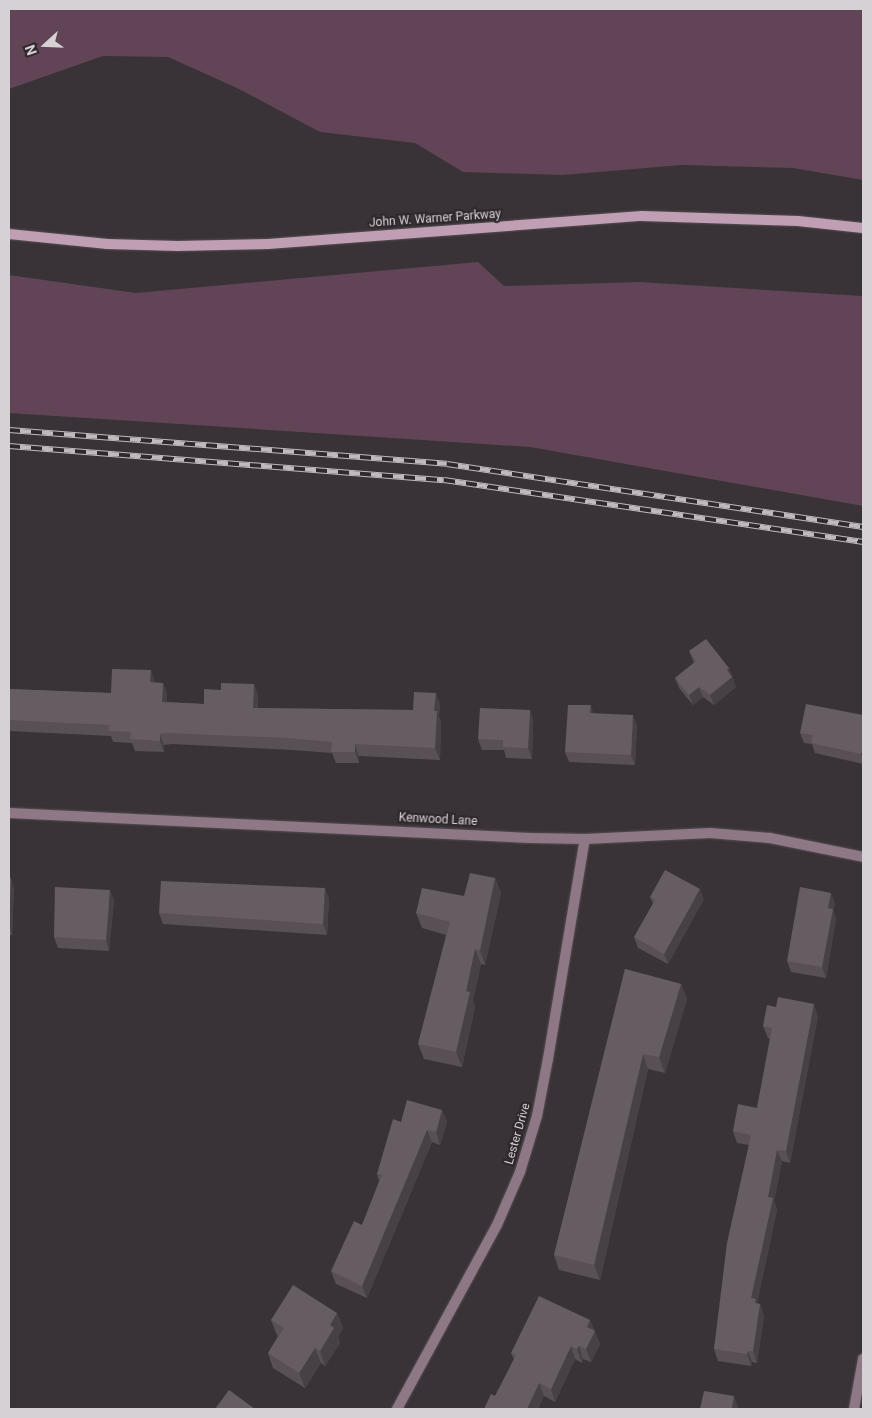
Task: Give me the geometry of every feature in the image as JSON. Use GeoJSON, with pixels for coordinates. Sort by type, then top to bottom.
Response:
{"type":"FeatureCollection","features":[{"type":"Feature","properties":{"kind":"main road","name":"John W. Warner Parkway"},"geometry":{"type":"LineString","coordinates":[[9,234],[107,244],[178,246],[268,244],[642,216],[798,221],[863,228]]}},
{"type":"Feature","properties":{"kind":"street","name":"Kenwood Lane"},"geometry":{"type":"LineString","coordinates":[[9,813],[585,839],[710,833],[770,838],[863,857]]}},
{"type":"Feature","properties":{"kind":"street","name":"Lester Drive"},"geometry":{"type":"LineString","coordinates":[[396,1409],[497,1225],[520,1172],[546,1068],[585,839]]}},
{"type":"Feature","properties":{"kind":"street"},"geometry":{"type":"LineString","coordinates":[[854,1409],[863,1359]]}},
{"type":"Feature","properties":{"kind":"shaded area"},"geometry":{"type":"Polygon","coordinates":[[[9,9],[863,9],[863,180],[793,168],[682,165],[563,175],[463,172],[415,143],[320,132],[237,88],[168,57],[103,56],[9,89],[9,9]]]}},
{"type":"Feature","properties":{"kind":"shaded area"},"geometry":{"type":"Polygon","coordinates":[[[478,262],[504,286],[640,282],[863,296],[863,506],[530,447],[9,413],[9,275],[136,293],[478,262]]]}},
{"type":"Feature","properties":{"kind":"building"},"geometry":{"type":"Polygon","coordinates":[[[706,639],[729,668],[727,670],[732,677],[710,695],[699,687],[689,695],[675,678],[696,661],[689,651],[706,639]]]}},
{"type":"Feature","properties":{"kind":"building"},"geometry":{"type":"Polygon","coordinates":[[[112,669],[151,670],[150,682],[163,683],[162,702],[204,704],[204,689],[221,690],[221,683],[254,684],[253,708],[413,710],[414,692],[436,693],[434,711],[437,711],[435,748],[355,744],[355,752],[331,752],[332,742],[288,738],[168,733],[160,734],[160,741],[130,739],[131,732],[109,731],[109,725],[9,720],[9,689],[111,693],[112,669]]]}},
{"type":"Feature","properties":{"kind":"building"},"geometry":{"type":"Polygon","coordinates":[[[806,704],[863,715],[863,746],[861,754],[811,743],[813,735],[800,733],[806,704]]]}},
{"type":"Feature","properties":{"kind":"building"},"geometry":{"type":"Polygon","coordinates":[[[568,705],[591,705],[590,713],[633,715],[631,755],[565,752],[568,705]]]}},
{"type":"Feature","properties":{"kind":"building"},"geometry":{"type":"Polygon","coordinates":[[[480,708],[530,710],[528,748],[503,747],[503,740],[478,739],[480,708]]]}},
{"type":"Feature","properties":{"kind":"building"},"geometry":{"type":"Polygon","coordinates":[[[665,870],[700,889],[664,954],[634,937],[655,900],[650,897],[665,870]]]}},
{"type":"Feature","properties":{"kind":"building"},"geometry":{"type":"Polygon","coordinates":[[[470,873],[495,878],[480,950],[475,949],[466,991],[470,992],[456,1052],[418,1044],[450,922],[416,913],[422,888],[464,896],[470,873]]]}},
{"type":"Feature","properties":{"kind":"building"},"geometry":{"type":"Polygon","coordinates":[[[9,878],[11,878],[9,923],[9,878]]]}},
{"type":"Feature","properties":{"kind":"building"},"geometry":{"type":"Polygon","coordinates":[[[161,881],[325,888],[323,924],[159,913],[161,881]]]}},
{"type":"Feature","properties":{"kind":"building"},"geometry":{"type":"Polygon","coordinates":[[[55,887],[110,890],[106,940],[54,937],[55,887]]]}},
{"type":"Feature","properties":{"kind":"building"},"geometry":{"type":"Polygon","coordinates":[[[800,887],[831,893],[828,908],[833,909],[822,967],[787,961],[800,887]]]}},
{"type":"Feature","properties":{"kind":"building"},"geometry":{"type":"Polygon","coordinates":[[[625,969],[681,984],[659,1057],[643,1054],[594,1265],[554,1255],[625,969]]]}},
{"type":"Feature","properties":{"kind":"building"},"geometry":{"type":"Polygon","coordinates":[[[778,997],[814,1004],[786,1151],[777,1150],[768,1197],[773,1198],[751,1298],[756,1299],[755,1303],[760,1304],[753,1351],[748,1351],[747,1354],[714,1349],[727,1243],[751,1135],[733,1131],[738,1104],[757,1108],[772,1028],[763,1026],[767,1005],[776,1007],[778,997]]]}},
{"type":"Feature","properties":{"kind":"building"},"geometry":{"type":"Polygon","coordinates":[[[407,1100],[442,1110],[436,1132],[427,1130],[362,1286],[331,1271],[354,1221],[362,1225],[382,1175],[377,1174],[393,1119],[401,1122],[407,1100]]]}},
{"type":"Feature","properties":{"kind":"building"},"geometry":{"type":"Polygon","coordinates":[[[293,1285],[337,1313],[330,1325],[334,1328],[320,1351],[315,1348],[299,1373],[268,1353],[284,1328],[271,1320],[293,1285]]]}},
{"type":"Feature","properties":{"kind":"building"},"geometry":{"type":"Polygon","coordinates":[[[539,1296],[590,1320],[587,1327],[595,1331],[586,1349],[579,1346],[577,1349],[571,1346],[551,1389],[539,1383],[527,1409],[484,1409],[491,1394],[495,1396],[516,1355],[511,1353],[539,1296]]]}},
{"type":"Feature","properties":{"kind":"building"},"geometry":{"type":"Polygon","coordinates":[[[229,1390],[255,1409],[215,1409],[229,1390]]]}},
{"type":"Feature","properties":{"kind":"building"},"geometry":{"type":"Polygon","coordinates":[[[704,1391],[734,1396],[732,1409],[700,1409],[704,1391]]]}},
{"type":"Feature","properties":{"kind":"railway"},"geometry":{"type":"LineString","coordinates":[[9,430],[447,464],[863,527]]}},
{"type":"Feature","properties":{"kind":"railway"},"geometry":{"type":"LineString","coordinates":[[9,446],[444,480],[863,542]]}}]}
